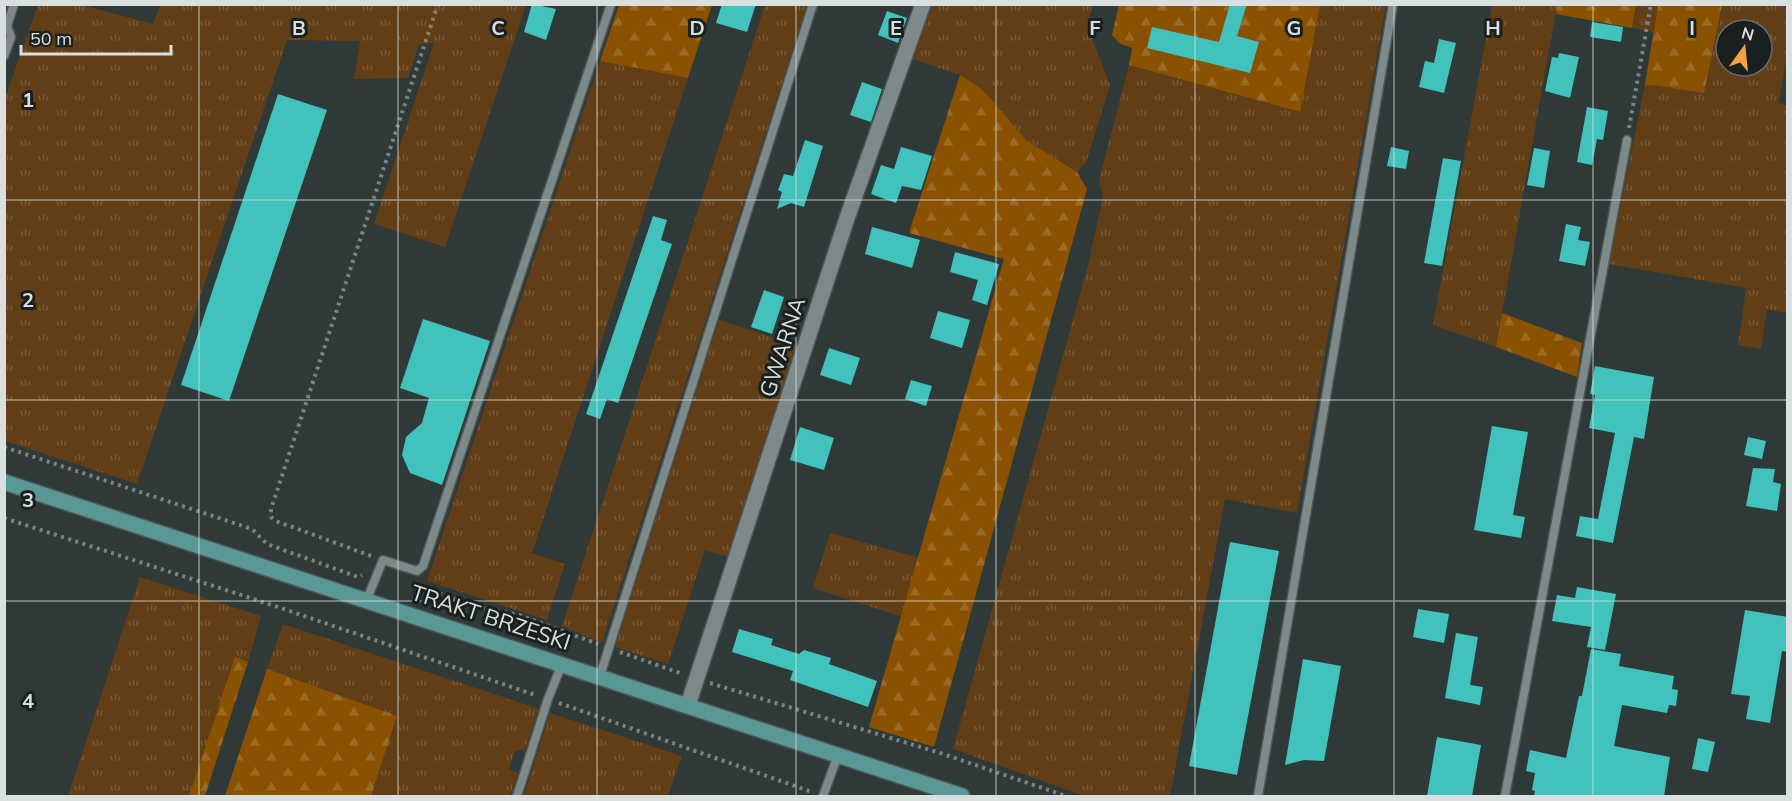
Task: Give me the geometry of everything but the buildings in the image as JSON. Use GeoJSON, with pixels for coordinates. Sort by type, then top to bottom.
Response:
{"type":"FeatureCollection","features":[{"type":"Feature","properties":{"kind":"main road","name":"TRAKT BRZESKI"},"geometry":{"type":"LineString","coordinates":[[4,482],[367,599],[962,796]]}},
{"type":"Feature","properties":{"kind":"street","name":"GWARNA"},"geometry":{"type":"LineString","coordinates":[[688,705],[847,218],[922,4]]}},
{"type":"Feature","properties":{"kind":"lane"},"geometry":{"type":"LineString","coordinates":[[4,56],[11,37],[7,26],[14,4]]}},
{"type":"Feature","properties":{"kind":"lane"},"geometry":{"type":"LineString","coordinates":[[367,599],[383,560],[417,570],[423,566],[611,4]]}},
{"type":"Feature","properties":{"kind":"lane"},"geometry":{"type":"LineString","coordinates":[[600,676],[813,4]]}},
{"type":"Feature","properties":{"kind":"lane"},"geometry":{"type":"LineString","coordinates":[[1258,796],[1393,4]]}},
{"type":"Feature","properties":{"kind":"lane"},"geometry":{"type":"LineString","coordinates":[[1505,796],[1627,140]]}},
{"type":"Feature","properties":{"kind":"lane"},"geometry":{"type":"LineString","coordinates":[[517,796],[548,699],[562,664]]}},
{"type":"Feature","properties":{"kind":"lane"},"geometry":{"type":"LineString","coordinates":[[823,796],[838,755]]}},
{"type":"Feature","properties":{"kind":"path"},"geometry":{"type":"LineString","coordinates":[[383,560],[276,521],[271,517],[271,509],[438,4]]}},
{"type":"Feature","properties":{"kind":"path"},"geometry":{"type":"LineString","coordinates":[[1627,140],[1651,4]]}},
{"type":"Feature","properties":{"kind":"path"},"geometry":{"type":"LineString","coordinates":[[4,447],[252,529],[267,544],[358,577],[379,571]]}},
{"type":"Feature","properties":{"kind":"path"},"geometry":{"type":"LineString","coordinates":[[4,518],[278,607],[823,796]]}},
{"type":"Feature","properties":{"kind":"path"},"geometry":{"type":"LineString","coordinates":[[409,582],[471,605],[519,615],[697,679],[940,753],[1066,796]]}},
{"type":"Feature","properties":{"kind":"green space"},"geometry":{"type":"Polygon","coordinates":[[[38,5],[82,5],[153,24],[160,5],[526,5],[445,247],[374,224],[434,43],[419,44],[408,78],[354,79],[360,41],[287,40],[137,484],[5,441],[5,98],[38,5]]]}},
{"type":"Feature","properties":{"kind":"green space"},"geometry":{"type":"Polygon","coordinates":[[[619,5],[712,5],[688,78],[600,61],[619,5]]]}},
{"type":"Feature","properties":{"kind":"green space"},"geometry":{"type":"Polygon","coordinates":[[[765,5],[807,5],[602,643],[562,626],[765,5]]]}},
{"type":"Feature","properties":{"kind":"green space"},"geometry":{"type":"Polygon","coordinates":[[[928,5],[1092,5],[1088,28],[1110,85],[1086,163],[1077,172],[1026,140],[982,90],[960,75],[910,58],[928,5]]]}},
{"type":"Feature","properties":{"kind":"green space"},"geometry":{"type":"Polygon","coordinates":[[[1119,5],[1320,5],[1300,112],[1129,65],[1132,48],[1119,43],[1112,35],[1119,5]]]}},
{"type":"Feature","properties":{"kind":"green space"},"geometry":{"type":"Polygon","coordinates":[[[1320,5],[1386,5],[1297,513],[1225,499],[1170,796],[1084,796],[953,749],[1088,266],[1103,197],[1099,180],[1129,65],[1299,112],[1320,5]]]}},
{"type":"Feature","properties":{"kind":"green space"},"geometry":{"type":"Polygon","coordinates":[[[1492,5],[1557,5],[1496,347],[1433,325],[1492,5]]]}},
{"type":"Feature","properties":{"kind":"green space"},"geometry":{"type":"Polygon","coordinates":[[[1557,5],[1636,5],[1632,28],[1556,14],[1557,5]]]}},
{"type":"Feature","properties":{"kind":"green space"},"geometry":{"type":"Polygon","coordinates":[[[1636,5],[1658,5],[1653,32],[1632,28],[1636,5]]]}},
{"type":"Feature","properties":{"kind":"green space"},"geometry":{"type":"Polygon","coordinates":[[[1658,5],[1722,5],[1719,18],[1714,18],[1714,44],[1704,93],[1645,84],[1658,5]]]}},
{"type":"Feature","properties":{"kind":"green space"},"geometry":{"type":"Polygon","coordinates":[[[1722,5],[1787,5],[1787,55],[1779,103],[1788,105],[1787,313],[1767,309],[1761,349],[1738,345],[1746,288],[1609,264],[1645,84],[1704,93],[1714,44],[1714,78],[1774,78],[1774,18],[1719,18],[1722,5]]]}},
{"type":"Feature","properties":{"kind":"green space"},"geometry":{"type":"Polygon","coordinates":[[[600,61],[688,78],[532,553],[565,564],[547,620],[427,581],[600,61]]]}},
{"type":"Feature","properties":{"kind":"green space"},"geometry":{"type":"Polygon","coordinates":[[[960,75],[983,90],[1026,140],[1077,172],[1087,189],[934,747],[869,727],[1004,259],[909,233],[960,75]]]}},
{"type":"Feature","properties":{"kind":"green space"},"geometry":{"type":"Polygon","coordinates":[[[1502,313],[1582,343],[1577,377],[1496,347],[1502,313]]]}},
{"type":"Feature","properties":{"kind":"green space"},"geometry":{"type":"Polygon","coordinates":[[[719,320],[801,347],[731,558],[705,550],[668,664],[615,647],[719,320]]]}},
{"type":"Feature","properties":{"kind":"green space"},"geometry":{"type":"Polygon","coordinates":[[[830,533],[920,558],[903,617],[813,588],[830,533]]]}},
{"type":"Feature","properties":{"kind":"green space"},"geometry":{"type":"Polygon","coordinates":[[[140,577],[261,616],[248,662],[235,658],[189,796],[68,796],[140,577]]]}},
{"type":"Feature","properties":{"kind":"green space"},"geometry":{"type":"Polygon","coordinates":[[[283,624],[539,709],[525,749],[514,752],[509,769],[518,773],[510,796],[371,796],[397,716],[267,669],[283,624]]]}},
{"type":"Feature","properties":{"kind":"green space"},"geometry":{"type":"Polygon","coordinates":[[[235,657],[248,662],[205,796],[189,796],[235,657]]]}},
{"type":"Feature","properties":{"kind":"green space"},"geometry":{"type":"Polygon","coordinates":[[[267,669],[397,716],[371,796],[225,796],[267,669]]]}},
{"type":"Feature","properties":{"kind":"green space"},"geometry":{"type":"Polygon","coordinates":[[[550,713],[682,756],[668,796],[524,796],[550,713]]]}}]}
